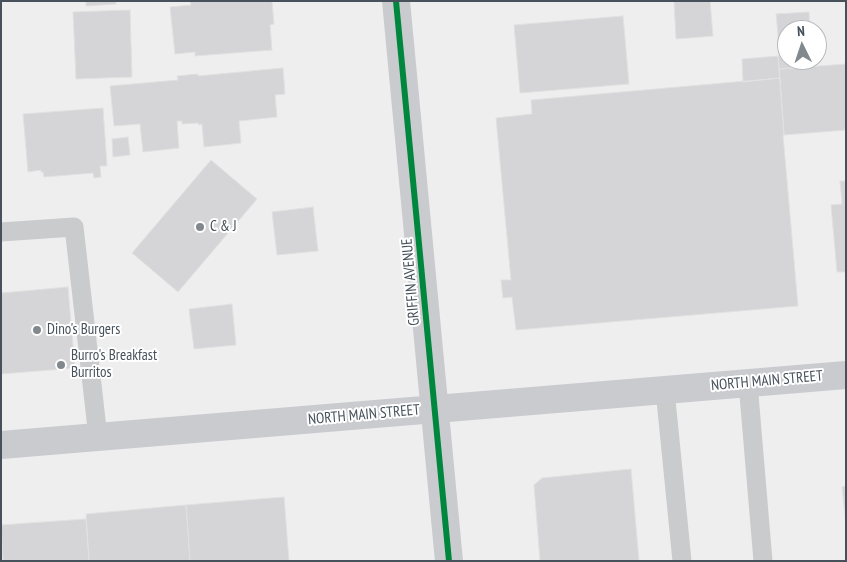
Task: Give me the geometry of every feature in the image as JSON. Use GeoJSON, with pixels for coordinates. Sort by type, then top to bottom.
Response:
{"type":"FeatureCollection","features":[{"type":"Feature","properties":{"kind":"main road","name":"GRIFFIN AVENUE"},"geometry":{"type":"LineString","coordinates":[[396,1],[449,561]]}},
{"type":"Feature","properties":{"kind":"main road","name":"NORTH MAIN STREET"},"geometry":{"type":"LineString","coordinates":[[1,445],[846,375]]}},
{"type":"Feature","properties":{"kind":"lane"},"geometry":{"type":"LineString","coordinates":[[1,232],[74,227],[98,437]]}},
{"type":"Feature","properties":{"kind":"lane"},"geometry":{"type":"LineString","coordinates":[[748,383],[763,561]]}},
{"type":"Feature","properties":{"kind":"lane"},"geometry":{"type":"LineString","coordinates":[[665,390],[682,561]]}},
{"type":"Feature","properties":{"kind":"building"},"geometry":{"type":"Polygon","coordinates":[[[86,1],[116,1],[116,4],[86,6],[86,1]]]}},
{"type":"Feature","properties":{"kind":"building"},"geometry":{"type":"Polygon","coordinates":[[[190,1],[272,1],[274,24],[270,25],[272,50],[195,56],[195,52],[175,54],[170,7],[191,5],[190,1]]]}},
{"type":"Feature","properties":{"kind":"building"},"geometry":{"type":"Polygon","coordinates":[[[674,1],[710,1],[713,36],[676,39],[674,1]]]}},
{"type":"Feature","properties":{"kind":"building"},"geometry":{"type":"Polygon","coordinates":[[[130,10],[132,77],[76,79],[73,12],[130,10]]]}},
{"type":"Feature","properties":{"kind":"building"},"geometry":{"type":"Polygon","coordinates":[[[809,12],[809,20],[777,20],[777,24],[776,14],[809,12]]]}},
{"type":"Feature","properties":{"kind":"building"},"geometry":{"type":"Polygon","coordinates":[[[623,16],[629,84],[520,93],[514,25],[623,16]]]}},
{"type":"Feature","properties":{"kind":"building"},"geometry":{"type":"Polygon","coordinates":[[[777,56],[777,70],[779,70],[780,78],[743,82],[742,59],[777,56]]]}},
{"type":"Feature","properties":{"kind":"building"},"geometry":{"type":"Polygon","coordinates":[[[846,64],[846,130],[784,135],[779,70],[827,70],[827,65],[846,64]]]}},
{"type":"Feature","properties":{"kind":"building"},"geometry":{"type":"Polygon","coordinates":[[[283,68],[285,94],[275,95],[277,117],[239,121],[241,143],[204,147],[202,124],[182,124],[182,121],[177,121],[179,148],[143,152],[140,124],[114,126],[110,86],[178,80],[177,76],[198,74],[198,76],[283,68]]]}},
{"type":"Feature","properties":{"kind":"building"},"geometry":{"type":"Polygon","coordinates":[[[780,78],[798,306],[516,330],[512,297],[503,298],[501,280],[511,280],[496,118],[532,114],[531,100],[780,78]]]}},
{"type":"Feature","properties":{"kind":"building"},"geometry":{"type":"Polygon","coordinates":[[[103,108],[107,166],[100,166],[101,177],[94,178],[93,173],[44,177],[41,170],[28,172],[23,114],[103,108]]]}},
{"type":"Feature","properties":{"kind":"building"},"geometry":{"type":"Polygon","coordinates":[[[128,137],[130,155],[113,157],[112,139],[128,137]]]}},
{"type":"Feature","properties":{"kind":"building"},"geometry":{"type":"Polygon","coordinates":[[[211,160],[257,199],[178,292],[132,253],[211,160]]]}},
{"type":"Feature","properties":{"kind":"building"},"geometry":{"type":"Polygon","coordinates":[[[840,181],[846,181],[846,272],[837,272],[831,205],[842,204],[840,181]]]}},
{"type":"Feature","properties":{"kind":"building"},"geometry":{"type":"Polygon","coordinates":[[[313,207],[318,251],[277,255],[272,212],[313,207]]]}},
{"type":"Feature","properties":{"kind":"building","name":"Dino's Burgers"},"geometry":{"type":"Polygon","coordinates":[[[68,287],[75,368],[1,374],[1,293],[68,287]]]}},
{"type":"Feature","properties":{"kind":"building"},"geometry":{"type":"Polygon","coordinates":[[[232,304],[236,345],[194,349],[189,309],[232,304]]]}},
{"type":"Feature","properties":{"kind":"building"},"geometry":{"type":"Polygon","coordinates":[[[631,469],[639,561],[540,561],[534,485],[542,478],[631,469]]]}},
{"type":"Feature","properties":{"kind":"building"},"geometry":{"type":"Polygon","coordinates":[[[846,486],[846,526],[842,487],[846,486]]]}},
{"type":"Feature","properties":{"kind":"building"},"geometry":{"type":"Polygon","coordinates":[[[284,497],[289,561],[190,561],[186,505],[284,497]]]}},
{"type":"Feature","properties":{"kind":"building"},"geometry":{"type":"Polygon","coordinates":[[[186,505],[190,561],[89,561],[86,514],[186,505]]]}},
{"type":"Feature","properties":{"kind":"building"},"geometry":{"type":"Polygon","coordinates":[[[86,519],[89,561],[3,561],[1,525],[86,519]]]}},
{"type":"Feature","properties":{"kind":"cycle path"},"geometry":{"type":"LineString","coordinates":[[396,1],[449,561]]}},
{"type":"Feature","properties":{"kind":"place","name":"C & J"},"geometry":{"type":"Point","coordinates":[200,227]}},
{"type":"Feature","properties":{"kind":"place","name":"Dino's Burgers"},"geometry":{"type":"Point","coordinates":[37,330]}},
{"type":"Feature","properties":{"kind":"place","name":"Burro's Breakfast Burritos"},"geometry":{"type":"Point","coordinates":[61,365]}}]}
